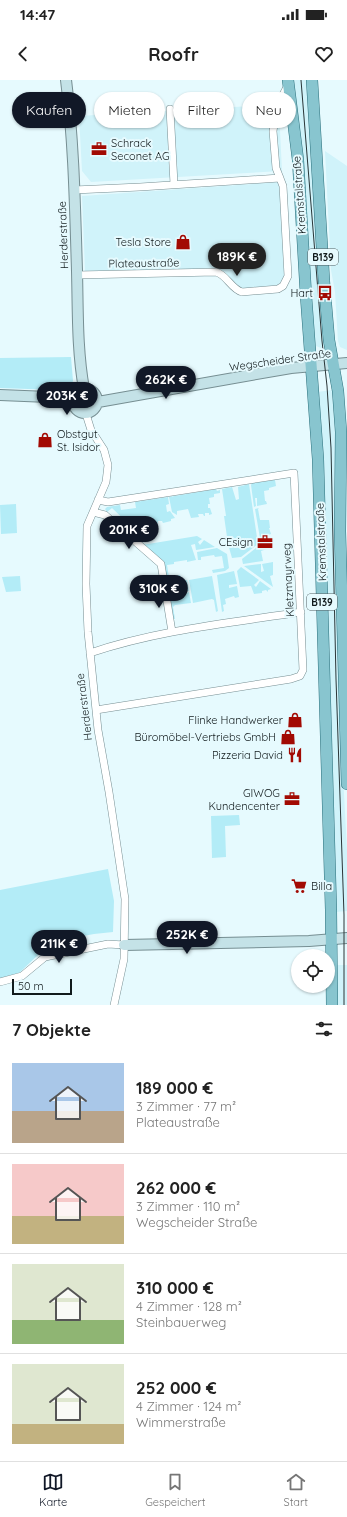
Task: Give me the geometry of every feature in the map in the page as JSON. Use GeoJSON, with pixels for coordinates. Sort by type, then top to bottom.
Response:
{"type":"FeatureCollection","features":[{"type":"Feature","properties":{"kind":"main road","name":"B139"},"geometry":{"type":"LineString","coordinates":[[312,80],[324,281],[329,340],[334,364]]}},
{"type":"Feature","properties":{"kind":"main road","name":"Kremstalstraße"},"geometry":{"type":"LineString","coordinates":[[288,83],[298,160],[318,459],[332,1005]]}},
{"type":"Feature","properties":{"kind":"main road","name":"Kremstalstraße"},"geometry":{"type":"LineString","coordinates":[[334,364],[338,391],[341,432],[340,539],[347,784]]}},
{"type":"Feature","properties":{"kind":"street","name":"Herderstraße"},"geometry":{"type":"LineString","coordinates":[[66,80],[74,190],[79,356],[84,389]]}},
{"type":"Feature","properties":{"kind":"street","name":"Plateaustraße"},"geometry":{"type":"LineString","coordinates":[[77,275],[216,272],[224,276],[234,288],[242,292],[278,289],[283,286],[288,276],[283,186],[276,168],[274,157],[274,123],[279,99],[288,83]]}},
{"type":"Feature","properties":{"kind":"street"},"geometry":{"type":"LineString","coordinates":[[170,109],[174,184]]}},
{"type":"Feature","properties":{"kind":"street"},"geometry":{"type":"LineString","coordinates":[[74,190],[140,188],[174,184],[280,178]]}},
{"type":"Feature","properties":{"kind":"street","name":"Wegscheider Straße"},"geometry":{"type":"LineString","coordinates":[[98,402],[260,373],[347,363]]}},
{"type":"Feature","properties":{"kind":"street"},"geometry":{"type":"LineString","coordinates":[[84,389],[92,391],[98,402],[94,410],[86,414],[75,408],[73,398],[77,393],[84,389]]}},
{"type":"Feature","properties":{"kind":"street"},"geometry":{"type":"LineString","coordinates":[[0,395],[73,398]]}},
{"type":"Feature","properties":{"kind":"street","name":"Herderstraße"},"geometry":{"type":"LineString","coordinates":[[86,414],[89,426],[104,450],[108,465],[106,482],[89,519],[86,533],[86,584],[90,653],[96,710],[125,899],[124,959],[114,1005]]}},
{"type":"Feature","properties":{"kind":"street","name":"Kletzmayrweg"},"geometry":{"type":"LineString","coordinates":[[96,710],[297,678],[302,674],[303,670],[294,473],[108,502],[98,500]]}},
{"type":"Feature","properties":{"kind":"street"},"geometry":{"type":"LineString","coordinates":[[92,512],[105,515],[161,564],[172,632]]}},
{"type":"Feature","properties":{"kind":"street"},"geometry":{"type":"LineString","coordinates":[[90,653],[172,632],[301,612]]}},
{"type":"Feature","properties":{"kind":"street"},"geometry":{"type":"LineString","coordinates":[[0,982],[22,976],[40,959],[45,957],[108,944],[124,945],[250,942],[347,938]]}},
{"type":"Feature","properties":{"kind":"shaded area"},"geometry":{"type":"Polygon","coordinates":[[[292,80],[307,80],[325,343],[321,348],[316,346],[315,343],[301,160],[296,116],[296,92],[293,92],[292,80]]]}},
{"type":"Feature","properties":{"kind":"shaded area"},"geometry":{"type":"Polygon","coordinates":[[[234,107],[242,107],[242,128],[280,128],[282,171],[91,182],[82,171],[80,128],[86,128],[86,116],[94,115],[94,128],[165,128],[165,111],[173,111],[173,128],[234,128],[234,107]]]}},
{"type":"Feature","properties":{"kind":"shaded area"},"geometry":{"type":"Polygon","coordinates":[[[325,151],[347,166],[347,350],[340,347],[338,341],[335,292],[331,270],[325,151]]]}},
{"type":"Feature","properties":{"kind":"shaded area","name":"Tesla Store"},"geometry":{"type":"Polygon","coordinates":[[[280,182],[284,277],[278,285],[243,289],[238,287],[225,272],[217,269],[85,271],[82,196],[280,182]]]}},
{"type":"Feature","properties":{"kind":"shaded area"},"geometry":{"type":"Polygon","coordinates":[[[71,357],[73,381],[62,390],[0,388],[0,358],[71,357]]]}},
{"type":"Feature","properties":{"kind":"shaded area"},"geometry":{"type":"Polygon","coordinates":[[[332,390],[336,446],[342,756],[347,850],[347,911],[336,912],[317,392],[332,390]]]}},
{"type":"Feature","properties":{"kind":"shaded area"},"geometry":{"type":"Polygon","coordinates":[[[275,480],[276,486],[264,491],[265,501],[267,504],[257,506],[257,498],[255,498],[256,506],[254,507],[252,483],[275,480]]]}},
{"type":"Feature","properties":{"kind":"shaded area"},"geometry":{"type":"Polygon","coordinates":[[[249,484],[258,544],[241,557],[232,558],[228,544],[222,489],[232,487],[236,500],[239,499],[238,487],[249,484]]]}},
{"type":"Feature","properties":{"kind":"shaded area"},"geometry":{"type":"Polygon","coordinates":[[[216,489],[217,491],[220,490],[220,493],[214,494],[214,497],[209,498],[210,504],[208,504],[208,508],[210,508],[212,514],[209,515],[209,513],[205,513],[204,516],[203,514],[198,514],[199,517],[191,518],[188,509],[177,511],[177,515],[172,512],[169,497],[216,489]]]}},
{"type":"Feature","properties":{"kind":"shaded area"},"geometry":{"type":"Polygon","coordinates":[[[168,497],[169,504],[166,505],[167,512],[170,511],[175,518],[171,519],[171,521],[163,523],[162,521],[158,521],[158,523],[150,525],[147,516],[141,517],[143,538],[149,537],[150,541],[141,542],[139,535],[135,538],[131,535],[135,530],[112,508],[107,512],[105,509],[107,507],[120,505],[121,510],[136,508],[135,502],[168,497]]]}},
{"type":"Feature","properties":{"kind":"shaded area"},"geometry":{"type":"Polygon","coordinates":[[[16,504],[17,533],[1,534],[0,505],[16,504]]]}},
{"type":"Feature","properties":{"kind":"shaded area"},"geometry":{"type":"Polygon","coordinates":[[[259,508],[260,520],[269,520],[271,534],[267,535],[270,548],[261,551],[263,561],[243,564],[242,559],[261,544],[255,509],[259,508]]]}},
{"type":"Feature","properties":{"kind":"shaded area"},"geometry":{"type":"Polygon","coordinates":[[[197,536],[202,539],[198,542],[200,545],[204,540],[215,547],[196,550],[195,544],[191,545],[196,560],[174,562],[174,564],[167,565],[169,577],[180,575],[181,578],[166,580],[162,561],[142,545],[197,536]]]}},
{"type":"Feature","properties":{"kind":"shaded area"},"geometry":{"type":"Polygon","coordinates":[[[217,548],[227,554],[229,568],[225,571],[213,573],[212,570],[224,568],[222,556],[215,557],[214,555],[201,557],[201,560],[198,560],[197,552],[217,548]]]}},
{"type":"Feature","properties":{"kind":"shaded area"},"geometry":{"type":"Polygon","coordinates":[[[273,562],[273,575],[270,576],[273,587],[244,566],[261,564],[261,572],[264,571],[262,564],[273,562]]]}},
{"type":"Feature","properties":{"kind":"shaded area"},"geometry":{"type":"Polygon","coordinates":[[[241,567],[259,580],[254,585],[256,587],[260,581],[271,589],[268,590],[268,592],[266,590],[262,591],[262,593],[254,594],[251,586],[240,587],[237,571],[241,567]]]}},
{"type":"Feature","properties":{"kind":"shaded area"},"geometry":{"type":"Polygon","coordinates":[[[234,571],[237,584],[229,585],[229,588],[237,586],[239,597],[235,598],[234,596],[225,599],[226,604],[223,605],[224,611],[222,612],[217,575],[234,571]]]}},
{"type":"Feature","properties":{"kind":"shaded area"},"geometry":{"type":"Polygon","coordinates":[[[20,576],[21,591],[6,592],[2,577],[20,576]]]}},
{"type":"Feature","properties":{"kind":"shaded area"},"geometry":{"type":"Polygon","coordinates":[[[212,576],[218,611],[216,612],[214,600],[212,599],[193,603],[189,580],[212,576]]]}},
{"type":"Feature","properties":{"kind":"shaded area"},"geometry":{"type":"Polygon","coordinates":[[[187,580],[189,591],[180,592],[181,595],[189,592],[191,603],[175,605],[173,607],[175,619],[172,619],[167,583],[187,580]]]}},
{"type":"Feature","properties":{"kind":"shaded area"},"geometry":{"type":"Polygon","coordinates":[[[239,815],[240,825],[225,826],[226,857],[212,858],[211,816],[239,815]]]}},
{"type":"Feature","properties":{"kind":"shaded area"},"geometry":{"type":"Polygon","coordinates":[[[108,869],[114,901],[113,932],[57,941],[53,950],[38,955],[19,973],[0,978],[0,890],[108,869]]]}},
{"type":"Feature","properties":{"kind":"shaded area"},"geometry":{"type":"Polygon","coordinates":[[[335,965],[347,965],[347,1005],[335,1005],[335,965]]]}},
{"type":"Feature","properties":{"kind":"tram line"},"geometry":{"type":"LineString","coordinates":[[301,80],[331,448],[336,679],[344,915],[344,1005]]}},
{"type":"Feature","properties":{"kind":"place","name":"Schrack Seconet AG"},"geometry":{"type":"Point","coordinates":[99,149]}},
{"type":"Feature","properties":{"kind":"place","name":"Tesla Store"},"geometry":{"type":"Point","coordinates":[183,242]}},
{"type":"Feature","properties":{"kind":"place","name":"Hart"},"geometry":{"type":"Point","coordinates":[325,293]}},
{"type":"Feature","properties":{"kind":"place","name":"Obstgut St. Isidor"},"geometry":{"type":"Point","coordinates":[45,440]}},
{"type":"Feature","properties":{"kind":"place","name":"CEsign"},"geometry":{"type":"Point","coordinates":[265,542]}},
{"type":"Feature","properties":{"kind":"place","name":"Flinke Handwerker"},"geometry":{"type":"Point","coordinates":[295,720]}},
{"type":"Feature","properties":{"kind":"place","name":"Büromöbel-Vertriebs GmbH"},"geometry":{"type":"Point","coordinates":[288,737]}},
{"type":"Feature","properties":{"kind":"place","name":"Pizzeria David"},"geometry":{"type":"Point","coordinates":[295,755]}},
{"type":"Feature","properties":{"kind":"place","name":"GIWOG Kundencenter"},"geometry":{"type":"Point","coordinates":[292,799]}},
{"type":"Feature","properties":{"kind":"place","name":"Billa"},"geometry":{"type":"Point","coordinates":[299,886]}}]}
